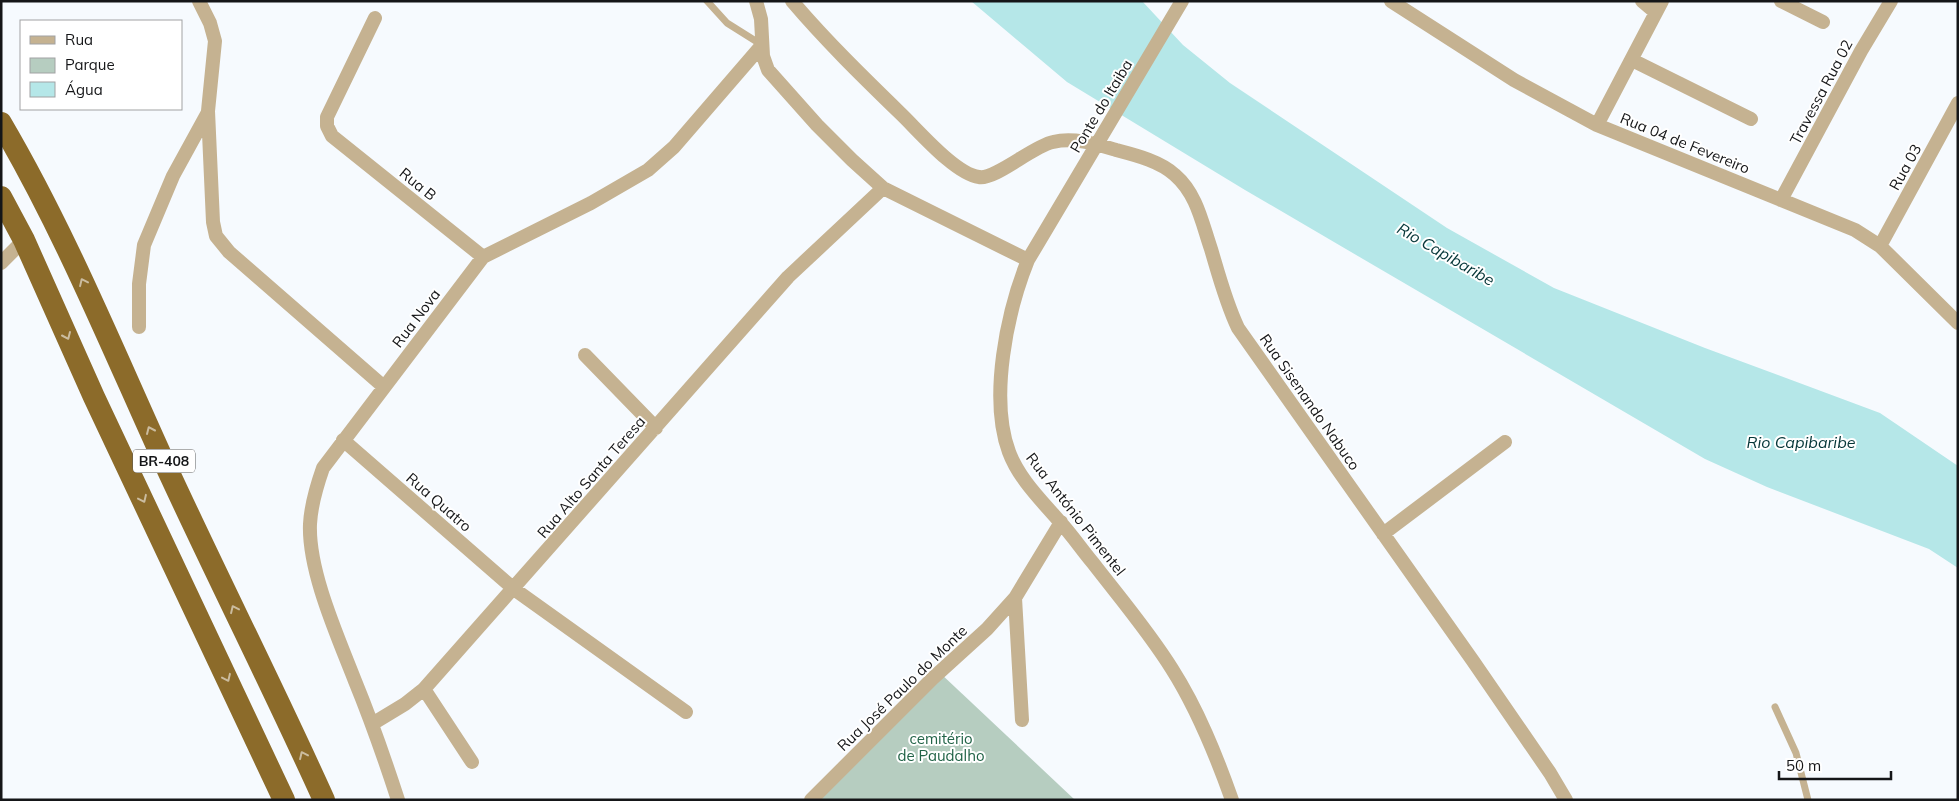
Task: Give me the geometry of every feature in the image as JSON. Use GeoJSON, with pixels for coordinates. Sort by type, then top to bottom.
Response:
{"type":"FeatureCollection","features":[{"type":"Feature","properties":{"kind":"highway","name":"BR-408"},"geometry":{"type":"LineString","coordinates":[[1,123],[59,232],[166,465],[324,800]]}},
{"type":"Feature","properties":{"kind":"highway","name":"BR-408"},"geometry":{"type":"LineString","coordinates":[[1,197],[24,240],[94,397],[284,800]]}},
{"type":"Feature","properties":{"kind":"street"},"geometry":{"type":"LineString","coordinates":[[199,1],[210,23],[215,41],[208,111],[213,216],[219,242],[384,387]]}},
{"type":"Feature","properties":{"kind":"street"},"geometry":{"type":"LineString","coordinates":[[756,1],[761,19],[764,63],[774,78],[817,125],[883,188],[1028,260]]}},
{"type":"Feature","properties":{"kind":"street","name":"Rua Sisenando Nabuco"},"geometry":{"type":"LineString","coordinates":[[792,1],[840,53],[939,151],[969,174],[976,177],[986,177],[1052,142],[1070,140],[1090,142],[1130,154],[1156,164],[1174,174],[1194,199],[1230,311],[1238,328],[1539,757],[1566,800]]}},
{"type":"Feature","properties":{"kind":"street","name":"Ponte do Itaiba"},"geometry":{"type":"LineString","coordinates":[[1049,226],[1182,1]]}},
{"type":"Feature","properties":{"kind":"street","name":"Rua 04 de Fevereiro"},"geometry":{"type":"LineString","coordinates":[[1391,1],[1514,80],[1597,125],[1855,230],[1880,246],[1958,322]]}},
{"type":"Feature","properties":{"kind":"street"},"geometry":{"type":"LineString","coordinates":[[1597,125],[1658,7],[1642,1]]}},
{"type":"Feature","properties":{"kind":"street"},"geometry":{"type":"LineString","coordinates":[[1781,1],[1823,22]]}},
{"type":"Feature","properties":{"kind":"street","name":"Travessa Rua 02"},"geometry":{"type":"LineString","coordinates":[[1781,200],[1861,51],[1891,1]]}},
{"type":"Feature","properties":{"kind":"street","name":"Rua B"},"geometry":{"type":"LineString","coordinates":[[375,18],[327,117],[326,126],[332,136],[483,257]]}},
{"type":"Feature","properties":{"kind":"street","name":"Rua Nova"},"geometry":{"type":"LineString","coordinates":[[372,724],[332,624],[312,551],[310,524],[318,481],[323,468],[483,257],[591,202],[648,170],[674,147],[762,45]]}},
{"type":"Feature","properties":{"kind":"street"},"geometry":{"type":"LineString","coordinates":[[1632,60],[1751,120]]}},
{"type":"Feature","properties":{"kind":"street","name":"Rua 03"},"geometry":{"type":"LineString","coordinates":[[1880,246],[1958,103]]}},
{"type":"Feature","properties":{"kind":"street"},"geometry":{"type":"LineString","coordinates":[[139,327],[139,284],[144,245],[173,176],[208,111]]}},
{"type":"Feature","properties":{"kind":"street","name":"Rua Alto Santa Teresa"},"geometry":{"type":"LineString","coordinates":[[372,724],[405,704],[424,689],[788,278],[883,188]]}},
{"type":"Feature","properties":{"kind":"street","name":"Rua António Pimentel"},"geometry":{"type":"LineString","coordinates":[[1049,226],[1028,260],[1013,301],[1009,321],[1003,365],[1002,413],[1009,451],[1014,464],[1040,499],[1061,522],[1115,591],[1172,670],[1202,726],[1221,768],[1232,800]]}},
{"type":"Feature","properties":{"kind":"street"},"geometry":{"type":"LineString","coordinates":[[1,263],[24,240]]}},
{"type":"Feature","properties":{"kind":"street"},"geometry":{"type":"LineString","coordinates":[[585,354],[656,428]]}},
{"type":"Feature","properties":{"kind":"street","name":"Rua Quatro"},"geometry":{"type":"LineString","coordinates":[[343,440],[514,589],[686,712]]}},
{"type":"Feature","properties":{"kind":"street"},"geometry":{"type":"LineString","coordinates":[[1383,534],[1505,442]]}},
{"type":"Feature","properties":{"kind":"street","name":"Rua José Paulo do Monte"},"geometry":{"type":"LineString","coordinates":[[811,800],[933,678],[987,629],[1015,598],[1061,522]]}},
{"type":"Feature","properties":{"kind":"street"},"geometry":{"type":"LineString","coordinates":[[1015,598],[1022,720]]}},
{"type":"Feature","properties":{"kind":"street"},"geometry":{"type":"LineString","coordinates":[[424,689],[472,762]]}},
{"type":"Feature","properties":{"kind":"street"},"geometry":{"type":"LineString","coordinates":[[372,724],[398,800]]}},
{"type":"Feature","properties":{"kind":"lane"},"geometry":{"type":"LineString","coordinates":[[707,1],[727,23],[762,45]]}},
{"type":"Feature","properties":{"kind":"lane"},"geometry":{"type":"LineString","coordinates":[[1775,707],[1796,753],[1808,800]]}},
{"type":"Feature","properties":{"kind":"green space","name":"cemitério de Paudalho"},"geometry":{"type":"Polygon","coordinates":[[[939,672],[1075,800],[812,800],[939,672]]]}},
{"type":"Feature","properties":{"kind":"water","name":"Rio Capibaribe"},"geometry":{"type":"Polygon","coordinates":[[[971,1],[1142,1],[1183,45],[1230,83],[1447,228],[1554,288],[1705,348],[1880,413],[1958,466],[1958,568],[1929,549],[1767,487],[1705,459],[1245,190],[1067,82],[971,1]]]}}]}
